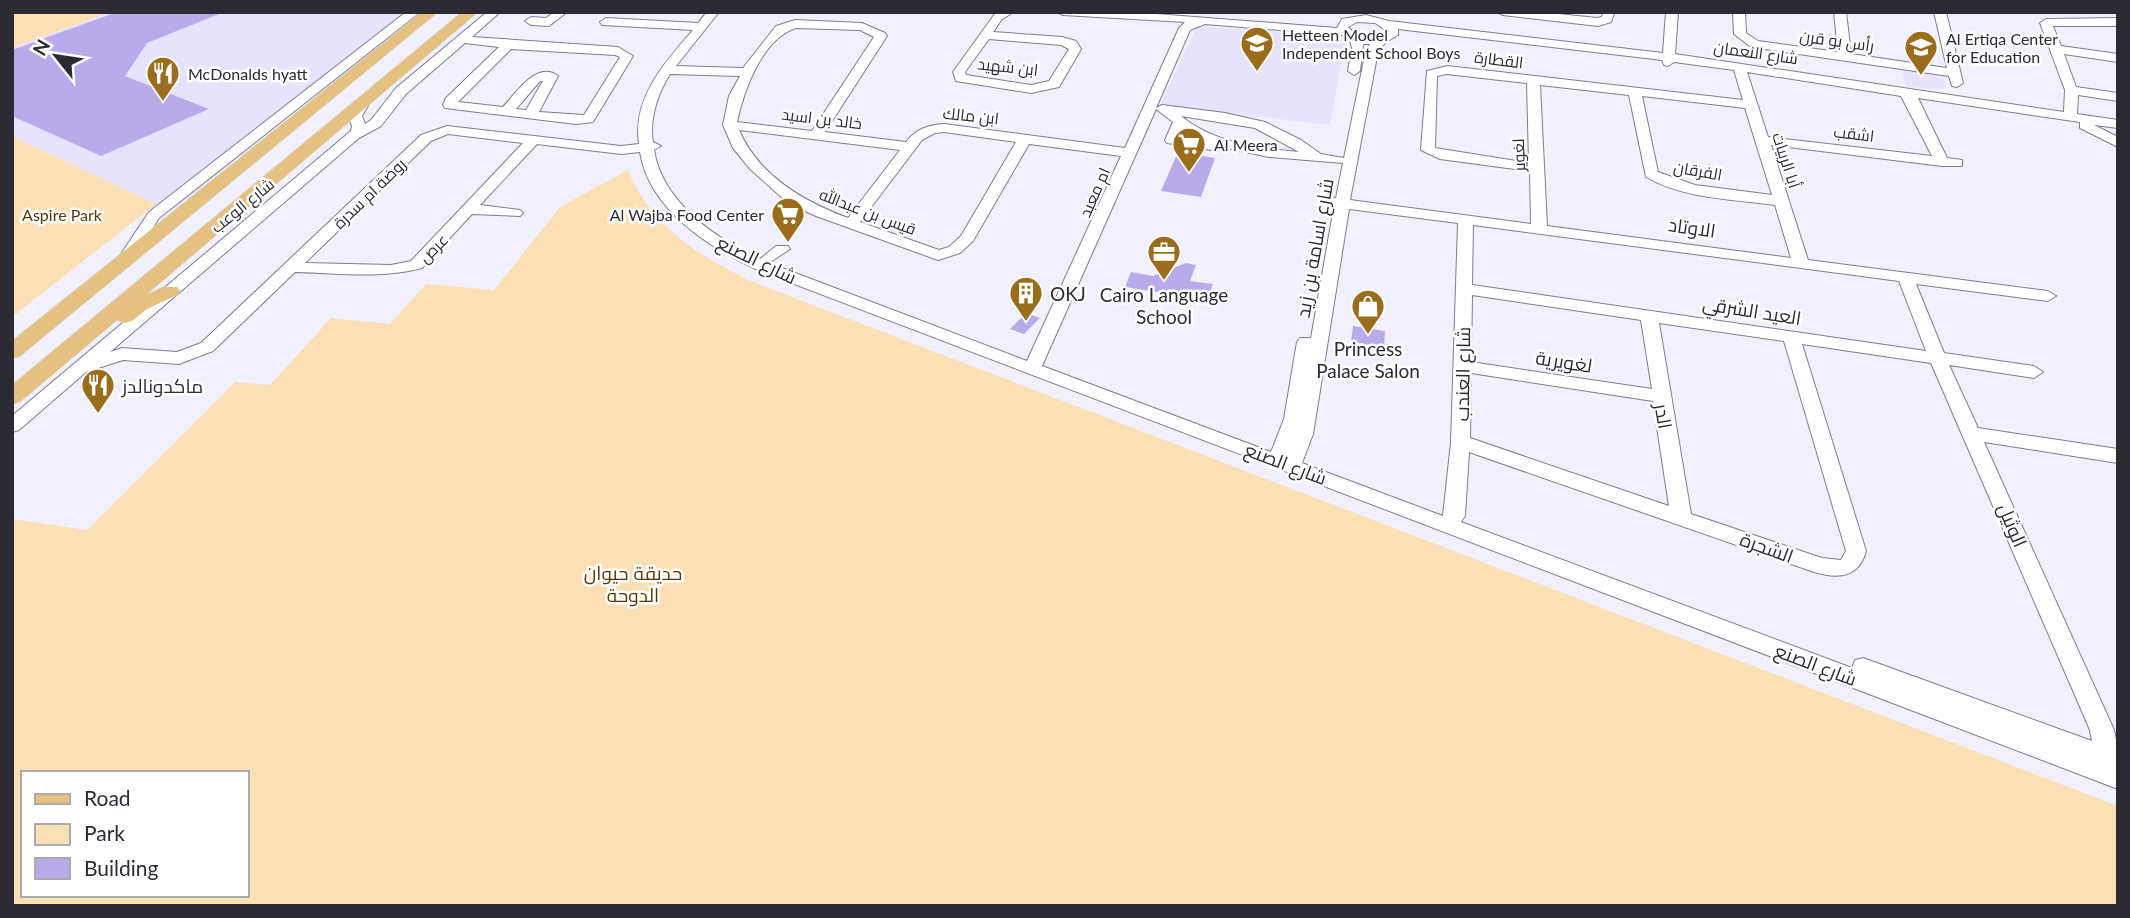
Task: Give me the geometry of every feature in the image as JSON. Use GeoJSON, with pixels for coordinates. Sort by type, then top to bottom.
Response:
{"type":"FeatureCollection","features":[{"type":"Feature","properties":{"kind":"main road","name":"شارع الوعب"},"geometry":{"type":"LineString","coordinates":[[12,352],[120,266],[340,78],[432,12]]}},
{"type":"Feature","properties":{"kind":"main road"},"geometry":{"type":"LineString","coordinates":[[329,118],[339,102],[446,12]]}},
{"type":"Feature","properties":{"kind":"main road"},"geometry":{"type":"LineString","coordinates":[[183,252],[198,227],[454,12]]}},
{"type":"Feature","properties":{"kind":"main road","name":"شارع الوعب"},"geometry":{"type":"LineString","coordinates":[[12,397],[471,12]]}},
{"type":"Feature","properties":{"kind":"main road"},"geometry":{"type":"LineString","coordinates":[[44,370],[77,354],[140,305],[170,291]]}},
{"type":"Feature","properties":{"kind":"street","name":"شارع الوعب"},"geometry":{"type":"LineString","coordinates":[[340,78],[414,12]]}},
{"type":"Feature","properties":{"kind":"street"},"geometry":{"type":"LineString","coordinates":[[117,347],[170,291],[355,130],[371,126],[383,116],[401,91],[494,12]]}},
{"type":"Feature","properties":{"kind":"street"},"geometry":{"type":"LineString","coordinates":[[531,21],[549,22],[561,12]]}},
{"type":"Feature","properties":{"kind":"street","name":"شارع الصنع"},"geometry":{"type":"LineString","coordinates":[[725,12],[656,88],[647,110],[654,179],[685,218],[722,245],[774,271],[1034,364],[2113,768]]}},
{"type":"Feature","properties":{"kind":"street"},"geometry":{"type":"LineString","coordinates":[[1063,12],[1206,16],[1384,27]]}},
{"type":"Feature","properties":{"kind":"street"},"geometry":{"type":"LineString","coordinates":[[1503,12],[1598,22],[1607,19],[1609,12]]}},
{"type":"Feature","properties":{"kind":"street"},"geometry":{"type":"LineString","coordinates":[[1669,60],[1672,12]]}},
{"type":"Feature","properties":{"kind":"street","name":"رأس بو قرن"},"geometry":{"type":"LineString","coordinates":[[1739,12],[1740,34],[1755,44],[1954,73]]}},
{"type":"Feature","properties":{"kind":"street"},"geometry":{"type":"LineString","coordinates":[[1840,12],[1845,56]]}},
{"type":"Feature","properties":{"kind":"street"},"geometry":{"type":"LineString","coordinates":[[1940,12],[1962,103]]}},
{"type":"Feature","properties":{"kind":"street"},"geometry":{"type":"LineString","coordinates":[[1166,15],[1178,13],[1206,16]]}},
{"type":"Feature","properties":{"kind":"street","name":"ابن شهيد"},"geometry":{"type":"LineString","coordinates":[[986,35],[1072,44],[1075,49],[1054,84],[1031,89],[961,78],[959,72],[1000,14]]}},
{"type":"Feature","properties":{"kind":"street"},"geometry":{"type":"LineString","coordinates":[[1166,15],[1185,28],[1206,16]]}},
{"type":"Feature","properties":{"kind":"street"},"geometry":{"type":"LineString","coordinates":[[606,22],[708,20]]}},
{"type":"Feature","properties":{"kind":"street","name":"شارع الصنع"},"geometry":{"type":"LineString","coordinates":[[673,70],[708,20]]}},
{"type":"Feature","properties":{"kind":"street"},"geometry":{"type":"LineString","coordinates":[[2118,22],[2046,23],[2071,96],[2070,119],[2118,142],[2118,135]]}},
{"type":"Feature","properties":{"kind":"street"},"geometry":{"type":"LineString","coordinates":[[730,124],[736,96],[748,72],[780,29],[794,24],[862,27],[881,36],[816,135]]}},
{"type":"Feature","properties":{"kind":"street"},"geometry":{"type":"LineString","coordinates":[[1353,25],[1384,27]]}},
{"type":"Feature","properties":{"kind":"street","name":"شارع اسامة بن زيد"},"geometry":{"type":"LineString","coordinates":[[1336,202],[1338,160],[1359,48],[1353,25]]}},
{"type":"Feature","properties":{"kind":"street","name":"شارع النعمان"},"geometry":{"type":"LineString","coordinates":[[1384,27],[1422,35],[1669,60],[2118,127]]}},
{"type":"Feature","properties":{"kind":"street","name":"شارع اسامة بن زيد"},"geometry":{"type":"LineString","coordinates":[[1286,458],[1336,202],[1371,50],[1384,27]]}},
{"type":"Feature","properties":{"kind":"street","name":"ام معبد"},"geometry":{"type":"LineString","coordinates":[[1034,364],[1131,153],[1158,109],[1185,28]]}},
{"type":"Feature","properties":{"kind":"street"},"geometry":{"type":"LineString","coordinates":[[460,40],[626,53],[588,119],[576,120],[450,105],[502,44]]}},
{"type":"Feature","properties":{"kind":"street"},"geometry":{"type":"LineString","coordinates":[[2056,50],[2118,58]]}},
{"type":"Feature","properties":{"kind":"street"},"geometry":{"type":"LineString","coordinates":[[673,70],[748,72]]}},
{"type":"Feature","properties":{"kind":"street","name":"القطارة"},"geometry":{"type":"LineString","coordinates":[[1536,168],[1440,155],[1426,147],[1431,74],[1447,70],[1750,105]]}},
{"type":"Feature","properties":{"kind":"street","name":"أبا الربيات"},"geometry":{"type":"LineString","coordinates":[[1740,70],[1801,264]]}},
{"type":"Feature","properties":{"kind":"street"},"geometry":{"type":"LineString","coordinates":[[506,112],[536,78],[552,76],[530,115]]}},
{"type":"Feature","properties":{"kind":"street","name":"لغوير"},"geometry":{"type":"LineString","coordinates":[[1533,81],[1539,228]]}},
{"type":"Feature","properties":{"kind":"street","name":"الفرقان"},"geometry":{"type":"LineString","coordinates":[[1635,92],[1651,174],[1674,185],[1782,201]]}},
{"type":"Feature","properties":{"kind":"street","name":"اشقب"},"geometry":{"type":"LineString","coordinates":[[1762,140],[1949,162],[1908,95]]}},
{"type":"Feature","properties":{"kind":"street"},"geometry":{"type":"LineString","coordinates":[[2071,96],[2118,97]]}},
{"type":"Feature","properties":{"kind":"street"},"geometry":{"type":"LineString","coordinates":[[2071,96],[2091,120]]}},
{"type":"Feature","properties":{"kind":"street"},"geometry":{"type":"LineString","coordinates":[[355,130],[355,116],[362,104]]}},
{"type":"Feature","properties":{"kind":"street"},"geometry":{"type":"LineString","coordinates":[[1158,109],[1212,142],[1236,148],[1338,160]]}},
{"type":"Feature","properties":{"kind":"street"},"geometry":{"type":"LineString","coordinates":[[1158,109],[1262,124],[1286,135],[1316,157]]}},
{"type":"Feature","properties":{"kind":"street","name":"شارع النعمان"},"geometry":{"type":"LineString","coordinates":[[2070,119],[2091,120],[2118,127]]}},
{"type":"Feature","properties":{"kind":"street","name":"خالد بن اسيد"},"geometry":{"type":"LineString","coordinates":[[730,124],[909,147]]}},
{"type":"Feature","properties":{"kind":"street","name":"قيس بن عبدالله"},"geometry":{"type":"LineString","coordinates":[[730,124],[740,148],[785,194],[811,209],[938,254],[959,248],[968,238],[1025,139]]}},
{"type":"Feature","properties":{"kind":"street","name":"ابن مالك"},"geometry":{"type":"LineString","coordinates":[[851,224],[909,147],[924,133],[944,128],[1131,153]]}},
{"type":"Feature","properties":{"kind":"street","name":"روضة ام سدرة"},"geometry":{"type":"LineString","coordinates":[[12,426],[78,369],[117,347],[178,358],[208,347],[426,138],[447,130],[621,150],[650,146]]}},
{"type":"Feature","properties":{"kind":"street","name":"عرص"},"geometry":{"type":"LineString","coordinates":[[293,267],[391,270],[416,265],[534,139]]}},
{"type":"Feature","properties":{"kind":"street","name":"شارع الصنع"},"geometry":{"type":"LineString","coordinates":[[650,146],[667,178],[687,205],[717,231],[1034,364]]}},
{"type":"Feature","properties":{"kind":"street","name":"الاوتاد"},"geometry":{"type":"LineString","coordinates":[[1336,202],[2048,296]]}},
{"type":"Feature","properties":{"kind":"street"},"geometry":{"type":"LineString","coordinates":[[470,209],[515,213]]}},
{"type":"Feature","properties":{"kind":"street","name":"شارع العندب"},"geometry":{"type":"LineString","coordinates":[[1451,520],[1460,442],[1466,220]]}},
{"type":"Feature","properties":{"kind":"street","name":"الوثيل"},"geometry":{"type":"LineString","coordinates":[[1906,278],[1937,357],[2102,730],[2113,768]]}},
{"type":"Feature","properties":{"kind":"street","name":"العيد الشرقي"},"geometry":{"type":"LineString","coordinates":[[1464,289],[2034,372]]}},
{"type":"Feature","properties":{"kind":"street","name":"الدر"},"geometry":{"type":"LineString","coordinates":[[1649,316],[1681,516]]}},
{"type":"Feature","properties":{"kind":"street","name":"الشجرة"},"geometry":{"type":"LineString","coordinates":[[1460,442],[1821,566],[1846,568],[1853,561],[1856,551],[1792,338]]}},
{"type":"Feature","properties":{"kind":"street","name":"لغويرية"},"geometry":{"type":"LineString","coordinates":[[1462,366],[1661,396]]}},
{"type":"Feature","properties":{"kind":"street"},"geometry":{"type":"LineString","coordinates":[[1973,434],[2118,456]]}},
{"type":"Feature","properties":{"kind":"shaded area"},"geometry":{"type":"Polygon","coordinates":[[[110,12],[418,12],[174,209],[156,204],[12,136],[12,48],[110,12]]]}},
{"type":"Feature","properties":{"kind":"shaded area","name":"Hetteen Model Independent School Boys"},"geometry":{"type":"Polygon","coordinates":[[[1197,26],[1340,37],[1345,40],[1330,125],[1160,105],[1197,26]]]}},
{"type":"Feature","properties":{"kind":"shaded area","name":"Al Ertiqa Center for Education"},"geometry":{"type":"Polygon","coordinates":[[[1902,70],[1931,74],[1944,80],[1946,88],[1906,86],[1902,70]]]}},
{"type":"Feature","properties":{"kind":"green space"},"geometry":{"type":"Polygon","coordinates":[[[12,12],[110,12],[12,48],[12,12]]]}},
{"type":"Feature","properties":{"kind":"green space","name":"Aspire Park"},"geometry":{"type":"Polygon","coordinates":[[[12,136],[156,204],[12,317],[12,136]]]}},
{"type":"Feature","properties":{"kind":"green space","name":"حديقة حيوان الدوحة"},"geometry":{"type":"Polygon","coordinates":[[[628,170],[649,208],[677,236],[710,259],[748,280],[2118,806],[2118,906],[12,906],[12,519],[87,530],[235,382],[270,385],[331,318],[390,324],[426,284],[494,290],[560,207],[628,170]]]}},
{"type":"Feature","properties":{"kind":"building"},"geometry":{"type":"Polygon","coordinates":[[[117,12],[224,12],[147,43],[125,76],[209,109],[101,156],[12,116],[12,50],[117,12]]]}},
{"type":"Feature","properties":{"kind":"building","name":"Al Meera"},"geometry":{"type":"Polygon","coordinates":[[[1178,152],[1215,158],[1201,197],[1161,191],[1178,152]]]}},
{"type":"Feature","properties":{"kind":"building","name":"Cairo Language School"},"geometry":{"type":"Polygon","coordinates":[[[1186,263],[1196,265],[1190,281],[1213,284],[1207,300],[1125,287],[1131,272],[1153,276],[1186,263]]]}},
{"type":"Feature","properties":{"kind":"building","name":"OKJ"},"geometry":{"type":"Polygon","coordinates":[[[1026,313],[1040,318],[1024,334],[1010,329],[1026,313]]]}},
{"type":"Feature","properties":{"kind":"building","name":"Princess Palace Salon"},"geometry":{"type":"Polygon","coordinates":[[[1353,326],[1385,331],[1384,347],[1351,342],[1353,326]]]}},
{"type":"Feature","properties":{"kind":"place","name":"Hetteen Model Independent School Boys"},"geometry":{"type":"Point","coordinates":[1257,73]}},
{"type":"Feature","properties":{"kind":"place","name":"Al Ertiqa Center for Education"},"geometry":{"type":"Point","coordinates":[1921,77]}},
{"type":"Feature","properties":{"kind":"place","name":"McDonalds hyatt"},"geometry":{"type":"Point","coordinates":[163,103]}},
{"type":"Feature","properties":{"kind":"place","name":"Al Meera"},"geometry":{"type":"Point","coordinates":[1189,174]}},
{"type":"Feature","properties":{"kind":"place","name":"Al Wajba Food Center"},"geometry":{"type":"Point","coordinates":[788,244]}},
{"type":"Feature","properties":{"kind":"place","name":"Cairo Language School"},"geometry":{"type":"Point","coordinates":[1164,282]}},
{"type":"Feature","properties":{"kind":"place","name":"OKJ"},"geometry":{"type":"Point","coordinates":[1026,323]}},
{"type":"Feature","properties":{"kind":"place","name":"Princess Palace Salon"},"geometry":{"type":"Point","coordinates":[1368,336]}},
{"type":"Feature","properties":{"kind":"place","name":"ماكدونالدز"},"geometry":{"type":"Point","coordinates":[98,415]}}]}
